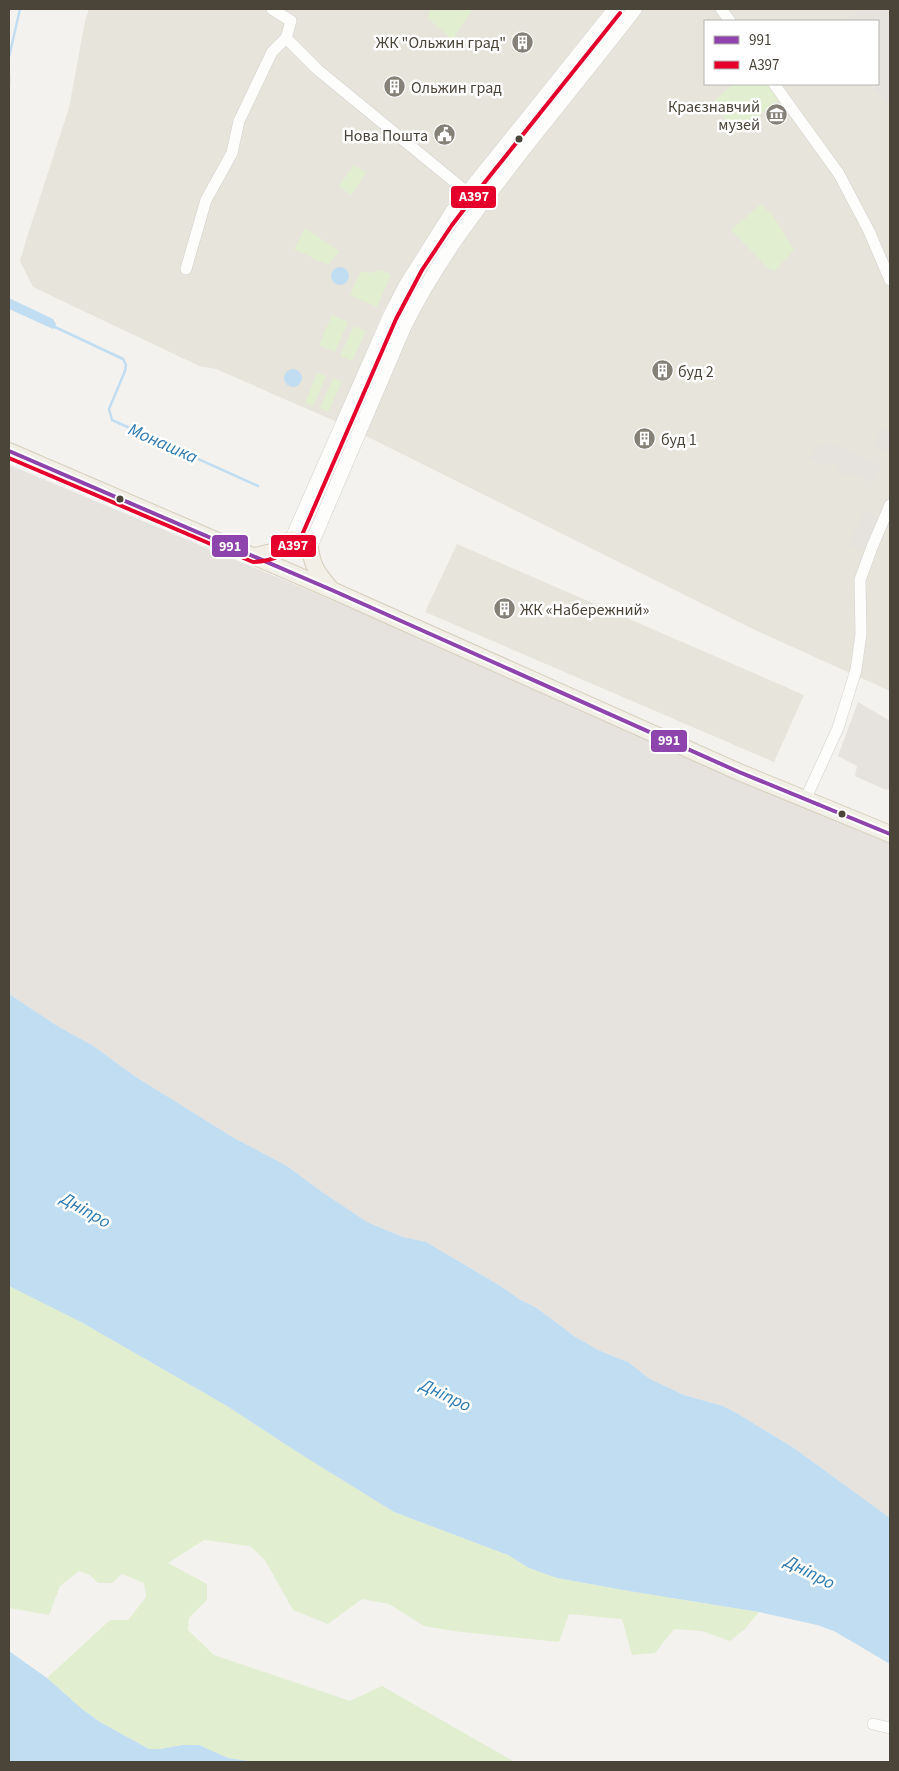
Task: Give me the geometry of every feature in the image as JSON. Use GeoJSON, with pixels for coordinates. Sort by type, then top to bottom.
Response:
{"type":"FeatureCollection","features":[{"type":"Feature","properties":{"kind":"main road"},"geometry":{"type":"LineString","coordinates":[[9,451],[255,556],[805,800],[890,834]]}},
{"type":"Feature","properties":{"kind":"main road"},"geometry":{"type":"LineString","coordinates":[[255,556],[276,551],[292,539]]}},
{"type":"Feature","properties":{"kind":"main road"},"geometry":{"type":"LineString","coordinates":[[291,572],[292,539]]}},
{"type":"Feature","properties":{"kind":"main road"},"geometry":{"type":"LineString","coordinates":[[291,572],[300,565],[310,547]]}},
{"type":"Feature","properties":{"kind":"main road"},"geometry":{"type":"LineString","coordinates":[[310,547],[316,571],[334,591]]}},
{"type":"Feature","properties":{"kind":"street"},"geometry":{"type":"LineString","coordinates":[[186,269],[206,200],[232,153],[239,121],[272,52],[286,38],[291,22],[272,9]]}},
{"type":"Feature","properties":{"kind":"street"},"geometry":{"type":"LineString","coordinates":[[292,539],[390,316],[406,285],[433,241],[468,192],[615,9]]}},
{"type":"Feature","properties":{"kind":"street"},"geometry":{"type":"LineString","coordinates":[[310,547],[405,325],[422,292],[457,236],[482,202],[635,9]]}},
{"type":"Feature","properties":{"kind":"street"},"geometry":{"type":"LineString","coordinates":[[721,9],[729,20]]}},
{"type":"Feature","properties":{"kind":"street"},"geometry":{"type":"LineString","coordinates":[[596,33],[608,44]]}},
{"type":"Feature","properties":{"kind":"street"},"geometry":{"type":"LineString","coordinates":[[286,38],[318,70],[482,202]]}},
{"type":"Feature","properties":{"kind":"street"},"geometry":{"type":"LineString","coordinates":[[775,85],[838,174],[869,231],[890,280]]}},
{"type":"Feature","properties":{"kind":"street"},"geometry":{"type":"LineString","coordinates":[[317,485],[333,493]]}},
{"type":"Feature","properties":{"kind":"street"},"geometry":{"type":"LineString","coordinates":[[805,800],[838,728],[856,670],[861,634],[860,580],[890,505]]}},
{"type":"Feature","properties":{"kind":"street"},"geometry":{"type":"LineString","coordinates":[[873,1724],[890,1728]]}},
{"type":"Feature","properties":{"kind":"shaded area"},"geometry":{"type":"Polygon","coordinates":[[[89,9],[605,9],[464,186],[383,312],[337,422],[216,369],[199,366],[33,287],[20,261],[69,108],[85,21],[89,9]]]}},
{"type":"Feature","properties":{"kind":"shaded area"},"geometry":{"type":"Polygon","coordinates":[[[636,9],[890,9],[890,691],[755,630],[364,435],[424,296],[460,238],[636,9]]]}},
{"type":"Feature","properties":{"kind":"shaded area"},"geometry":{"type":"Polygon","coordinates":[[[859,9],[890,9],[890,103],[869,85],[879,85],[879,20],[850,20],[859,9]]]}},
{"type":"Feature","properties":{"kind":"shaded area"},"geometry":{"type":"Polygon","coordinates":[[[881,428],[890,433],[890,454],[872,444],[881,428]]]}},
{"type":"Feature","properties":{"kind":"shaded area"},"geometry":{"type":"Polygon","coordinates":[[[832,442],[881,466],[873,483],[853,473],[851,478],[840,474],[834,461],[823,465],[810,458],[816,446],[832,442]]]}},
{"type":"Feature","properties":{"kind":"shaded area"},"geometry":{"type":"Polygon","coordinates":[[[9,465],[890,834],[890,1518],[794,1448],[738,1414],[723,1406],[684,1395],[650,1379],[628,1362],[598,1350],[574,1336],[537,1308],[426,1242],[403,1237],[367,1222],[287,1166],[234,1138],[136,1077],[92,1045],[59,1027],[9,994],[9,465]]]}},
{"type":"Feature","properties":{"kind":"shaded area"},"geometry":{"type":"Polygon","coordinates":[[[865,511],[880,518],[863,552],[848,544],[865,511]]]}},
{"type":"Feature","properties":{"kind":"shaded area"},"geometry":{"type":"Polygon","coordinates":[[[457,544],[804,695],[774,762],[425,612],[457,544]]]}},
{"type":"Feature","properties":{"kind":"shaded area"},"geometry":{"type":"Polygon","coordinates":[[[858,702],[890,721],[890,789],[886,790],[855,776],[857,766],[838,756],[858,702]]]}},
{"type":"Feature","properties":{"kind":"shaded area"},"geometry":{"type":"Polygon","coordinates":[[[618,734],[727,783],[721,798],[641,760],[626,792],[588,781],[606,745],[613,747],[618,734]]]}},
{"type":"Feature","properties":{"kind":"shaded area"},"geometry":{"type":"Polygon","coordinates":[[[890,870],[890,925],[853,909],[868,875],[881,878],[890,870]]]}},
{"type":"Feature","properties":{"kind":"green space"},"geometry":{"type":"Polygon","coordinates":[[[430,9],[473,9],[452,40],[428,18],[430,9]]]}},
{"type":"Feature","properties":{"kind":"green space"},"geometry":{"type":"Polygon","coordinates":[[[590,49],[595,50],[511,157],[506,153],[590,49]]]}},
{"type":"Feature","properties":{"kind":"green space"},"geometry":{"type":"Polygon","coordinates":[[[732,85],[771,85],[781,98],[737,133],[712,103],[732,85]]]}},
{"type":"Feature","properties":{"kind":"green space"},"geometry":{"type":"Polygon","coordinates":[[[354,165],[366,173],[351,195],[339,186],[354,165]]]}},
{"type":"Feature","properties":{"kind":"green space"},"geometry":{"type":"Polygon","coordinates":[[[761,204],[773,216],[794,250],[775,271],[769,269],[731,230],[761,204]]]}},
{"type":"Feature","properties":{"kind":"green space"},"geometry":{"type":"Polygon","coordinates":[[[462,208],[465,208],[466,211],[421,281],[383,356],[379,354],[397,312],[462,208]]]}},
{"type":"Feature","properties":{"kind":"green space"},"geometry":{"type":"Polygon","coordinates":[[[305,228],[339,251],[328,265],[294,249],[305,228]]]}},
{"type":"Feature","properties":{"kind":"green space"},"geometry":{"type":"Polygon","coordinates":[[[383,270],[391,275],[377,307],[350,295],[361,271],[369,273],[383,270]]]}},
{"type":"Feature","properties":{"kind":"green space"},"geometry":{"type":"Polygon","coordinates":[[[332,315],[348,322],[335,352],[319,345],[332,315]]]}},
{"type":"Feature","properties":{"kind":"green space"},"geometry":{"type":"Polygon","coordinates":[[[354,326],[366,331],[352,361],[340,356],[354,326]]]}},
{"type":"Feature","properties":{"kind":"green space"},"geometry":{"type":"Polygon","coordinates":[[[377,358],[381,360],[331,483],[328,485],[326,481],[377,358]]]}},
{"type":"Feature","properties":{"kind":"green space"},"geometry":{"type":"Polygon","coordinates":[[[317,373],[326,376],[313,406],[305,403],[317,373]]]}},
{"type":"Feature","properties":{"kind":"green space"},"geometry":{"type":"Polygon","coordinates":[[[333,378],[342,382],[328,412],[320,408],[333,378]]]}},
{"type":"Feature","properties":{"kind":"green space"},"geometry":{"type":"Polygon","coordinates":[[[9,1286],[81,1322],[227,1406],[394,1512],[508,1555],[529,1568],[557,1578],[759,1612],[745,1629],[730,1641],[702,1631],[674,1629],[655,1653],[632,1655],[622,1619],[569,1614],[559,1642],[453,1631],[424,1626],[389,1604],[362,1599],[328,1624],[293,1610],[265,1560],[250,1546],[204,1540],[168,1563],[207,1584],[207,1600],[189,1618],[188,1630],[214,1655],[350,1701],[382,1686],[515,1762],[256,1762],[228,1758],[199,1745],[149,1749],[100,1722],[47,1678],[110,1620],[128,1620],[146,1597],[144,1583],[122,1574],[112,1583],[98,1583],[90,1575],[79,1571],[60,1586],[49,1615],[9,1608],[9,1286]]]}},
{"type":"Feature","properties":{"kind":"water"},"geometry":{"type":"Polygon","coordinates":[[[340,267],[348,272],[349,276],[344,284],[340,285],[332,280],[331,276],[336,268],[340,267]]]}},
{"type":"Feature","properties":{"kind":"water"},"geometry":{"type":"Polygon","coordinates":[[[9,298],[53,319],[56,324],[55,327],[53,329],[9,309],[9,298]]]}},
{"type":"Feature","properties":{"kind":"water"},"geometry":{"type":"Polygon","coordinates":[[[289,369],[297,369],[302,374],[300,385],[289,387],[284,382],[284,374],[289,369]]]}},
{"type":"Feature","properties":{"kind":"water","name":"Дніпро"},"geometry":{"type":"Polygon","coordinates":[[[9,994],[59,1027],[92,1045],[136,1077],[234,1138],[287,1166],[367,1222],[403,1237],[426,1242],[537,1308],[574,1336],[598,1350],[628,1362],[650,1379],[684,1395],[723,1406],[738,1414],[794,1448],[890,1518],[890,1664],[834,1631],[817,1625],[759,1612],[557,1578],[529,1568],[508,1555],[394,1512],[227,1406],[81,1322],[9,1286],[9,994]]]}},
{"type":"Feature","properties":{"kind":"water"},"geometry":{"type":"Polygon","coordinates":[[[9,1651],[47,1678],[100,1722],[149,1749],[199,1745],[228,1758],[256,1762],[9,1762],[9,1651]]]}},
{"type":"Feature","properties":{"kind":"waterway"},"geometry":{"type":"LineString","coordinates":[[9,57],[20,9]]}},
{"type":"Feature","properties":{"kind":"waterway"},"geometry":{"type":"LineString","coordinates":[[9,76],[9,84]]}},
{"type":"Feature","properties":{"kind":"waterway","name":"Монашка"},"geometry":{"type":"LineString","coordinates":[[55,327],[123,359],[126,365],[125,371],[109,409],[112,420],[258,486]]}},
{"type":"Feature","properties":{"kind":"transit line","name":"А397"},"geometry":{"type":"LineString","coordinates":[[9,458],[253,562],[268,560],[287,551],[302,535],[396,319],[422,270],[452,225],[485,182],[620,13]]}},
{"type":"Feature","properties":{"kind":"transit line","name":"991"},"geometry":{"type":"LineString","coordinates":[[9,451],[334,591],[739,772],[890,834]]}},
{"type":"Feature","properties":{"kind":"place","name":"ЖК \"Ольжин град\""},"geometry":{"type":"Point","coordinates":[522,42]}},
{"type":"Feature","properties":{"kind":"place","name":"Ольжин град"},"geometry":{"type":"Point","coordinates":[395,87]}},
{"type":"Feature","properties":{"kind":"place","name":"Краєзнавчий музей"},"geometry":{"type":"Point","coordinates":[776,115]}},
{"type":"Feature","properties":{"kind":"place","name":"Нова Пошта"},"geometry":{"type":"Point","coordinates":[444,135]}},
{"type":"Feature","properties":{"kind":"place","name":"буд 2"},"geometry":{"type":"Point","coordinates":[662,371]}},
{"type":"Feature","properties":{"kind":"place","name":"буд 1"},"geometry":{"type":"Point","coordinates":[645,439]}},
{"type":"Feature","properties":{"kind":"place","name":"ЖК «Набережний»"},"geometry":{"type":"Point","coordinates":[504,609]}}]}
